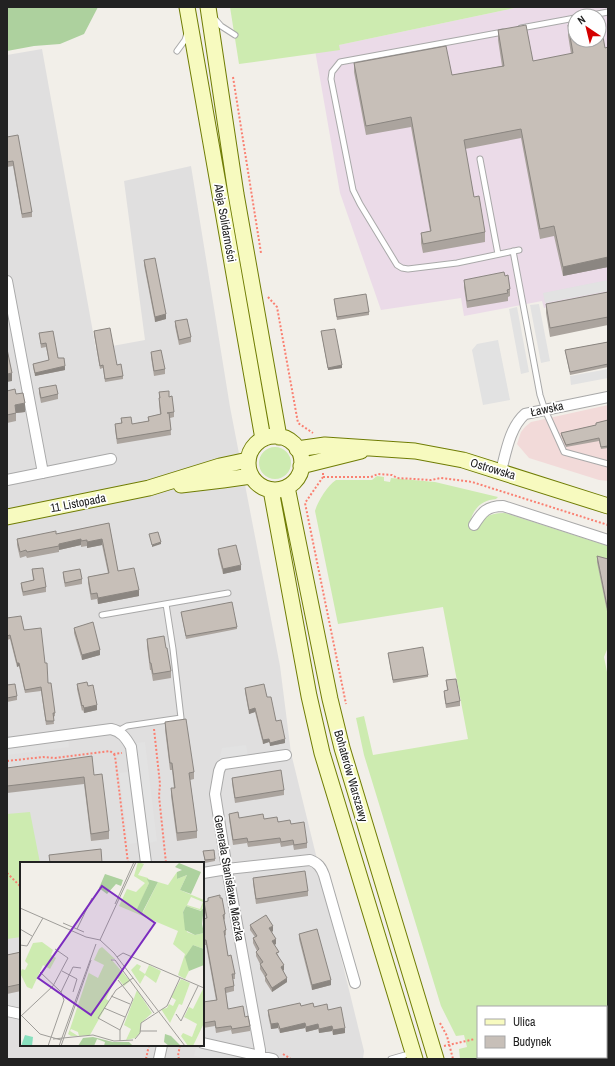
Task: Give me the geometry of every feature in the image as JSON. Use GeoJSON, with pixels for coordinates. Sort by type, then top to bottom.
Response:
{"type":"FeatureCollection","features":[{"type":"Feature","properties":{"kind":"main road","name":"Aleja Solidarności"},"geometry":{"type":"LineString","coordinates":[[187,7],[263,439]]}},
{"type":"Feature","properties":{"kind":"main road","name":"Aleja Solidarności"},"geometry":{"type":"LineString","coordinates":[[208,8],[236,194],[279,437]]}},
{"type":"Feature","properties":{"kind":"main road"},"geometry":{"type":"LineString","coordinates":[[271,436],[279,437],[293,443],[301,457],[301,466],[297,478],[287,487],[279,490],[271,490],[263,487],[251,476],[248,468],[248,460],[253,448],[263,439],[271,436]]}},
{"type":"Feature","properties":{"kind":"main road","name":"Ostrowska"},"geometry":{"type":"LineString","coordinates":[[297,449],[325,445],[415,451],[463,460],[608,506]]}},
{"type":"Feature","properties":{"kind":"main road","name":"Ostrowska"},"geometry":{"type":"LineString","coordinates":[[301,466],[374,448]]}},
{"type":"Feature","properties":{"kind":"main road","name":"11 Listopada"},"geometry":{"type":"LineString","coordinates":[[149,488],[220,466],[248,460]]}},
{"type":"Feature","properties":{"kind":"main road","name":"11 Listopada"},"geometry":{"type":"LineString","coordinates":[[7,517],[149,488],[251,476]]}},
{"type":"Feature","properties":{"kind":"main road","name":"Bohaterów Warszawy"},"geometry":{"type":"LineString","coordinates":[[287,487],[330,699],[342,748],[435,1054]]}},
{"type":"Feature","properties":{"kind":"main road","name":"Bohaterów Warszawy"},"geometry":{"type":"LineString","coordinates":[[271,490],[309,696],[322,753],[414,1056]]}},
{"type":"Feature","properties":{"kind":"street"},"geometry":{"type":"LineString","coordinates":[[7,281],[43,473]]}},
{"type":"Feature","properties":{"kind":"street","name":"Ławska"},"geometry":{"type":"LineString","coordinates":[[501,471],[518,420],[525,414],[608,397]]}},
{"type":"Feature","properties":{"kind":"street"},"geometry":{"type":"LineString","coordinates":[[7,480],[111,459]]}},
{"type":"Feature","properties":{"kind":"street"},"geometry":{"type":"LineString","coordinates":[[474,525],[486,510],[494,506],[503,506],[608,540]]}},
{"type":"Feature","properties":{"kind":"street"},"geometry":{"type":"LineString","coordinates":[[7,743],[111,729],[118,731],[127,740],[132,752],[146,862]]}},
{"type":"Feature","properties":{"kind":"street","name":"Generała Stanisława Maczka"},"geometry":{"type":"LineString","coordinates":[[260,1055],[215,794],[219,771],[221,766],[224,764],[286,755]]}},
{"type":"Feature","properties":{"kind":"street"},"geometry":{"type":"LineString","coordinates":[[204,873],[310,860],[316,862],[324,875],[355,983]]}},
{"type":"Feature","properties":{"kind":"street"},"geometry":{"type":"LineString","coordinates":[[7,1011],[20,1014]]}},
{"type":"Feature","properties":{"kind":"street"},"geometry":{"type":"LineString","coordinates":[[204,1043],[273,1059]]}},
{"type":"Feature","properties":{"kind":"street"},"geometry":{"type":"LineString","coordinates":[[159,1059],[162,1046]]}},
{"type":"Feature","properties":{"kind":"lane"},"geometry":{"type":"LineString","coordinates":[[208,8],[221,26],[235,36]]}},
{"type":"Feature","properties":{"kind":"lane"},"geometry":{"type":"LineString","coordinates":[[516,29],[567,19]]}},
{"type":"Feature","properties":{"kind":"lane"},"geometry":{"type":"LineString","coordinates":[[177,50],[184,40],[190,26]]}},
{"type":"Feature","properties":{"kind":"lane"},"geometry":{"type":"LineString","coordinates":[[508,31],[340,62],[332,72],[331,79],[353,190],[397,265],[408,269],[457,263],[519,250]]}},
{"type":"Feature","properties":{"kind":"lane"},"geometry":{"type":"LineString","coordinates":[[480,159],[498,254]]}},
{"type":"Feature","properties":{"kind":"lane"},"geometry":{"type":"LineString","coordinates":[[513,251],[540,395],[545,410],[564,452],[608,464]]}},
{"type":"Feature","properties":{"kind":"lane"},"geometry":{"type":"LineString","coordinates":[[102,615],[228,593]]}},
{"type":"Feature","properties":{"kind":"lane"},"geometry":{"type":"LineString","coordinates":[[118,731],[127,726],[182,718],[166,604]]}},
{"type":"Feature","properties":{"kind":"lane"},"geometry":{"type":"LineString","coordinates":[[391,1059],[414,1056]]}},
{"type":"Feature","properties":{"kind":"path"},"geometry":{"type":"LineString","coordinates":[[233,76],[262,257]]}},
{"type":"Feature","properties":{"kind":"path"},"geometry":{"type":"LineString","coordinates":[[268,296],[277,307],[298,423],[316,435],[318,446]]}},
{"type":"Feature","properties":{"kind":"path"},"geometry":{"type":"LineString","coordinates":[[321,461],[323,477],[305,503],[347,707]]}},
{"type":"Feature","properties":{"kind":"path"},"geometry":{"type":"LineString","coordinates":[[323,477],[371,477],[378,474],[392,475],[397,478],[431,480],[441,478],[472,482],[608,525]]}},
{"type":"Feature","properties":{"kind":"path"},"geometry":{"type":"LineString","coordinates":[[153,722],[160,784],[159,796],[166,862]]}},
{"type":"Feature","properties":{"kind":"path"},"geometry":{"type":"LineString","coordinates":[[7,762],[110,751],[114,754],[116,756],[128,862]]}},
{"type":"Feature","properties":{"kind":"path"},"geometry":{"type":"LineString","coordinates":[[114,754],[132,752]]}},
{"type":"Feature","properties":{"kind":"path"},"geometry":{"type":"LineString","coordinates":[[7,873],[20,886]]}},
{"type":"Feature","properties":{"kind":"path"},"geometry":{"type":"LineString","coordinates":[[438,1020],[445,1032],[453,1059]]}},
{"type":"Feature","properties":{"kind":"path"},"geometry":{"type":"LineString","coordinates":[[435,1054],[449,1045],[475,1039]]}},
{"type":"Feature","properties":{"kind":"path"},"geometry":{"type":"LineString","coordinates":[[146,1059],[149,1046]]}},
{"type":"Feature","properties":{"kind":"path"},"geometry":{"type":"LineString","coordinates":[[179,1059],[180,1046]]}},
{"type":"Feature","properties":{"kind":"shaded area"},"geometry":{"type":"Polygon","coordinates":[[[519,7],[608,7],[608,296],[544,308],[542,301],[464,316],[461,298],[381,310],[340,193],[315,50],[519,7]]]}},
{"type":"Feature","properties":{"kind":"shaded area"},"geometry":{"type":"Polygon","coordinates":[[[42,49],[96,349],[145,340],[124,181],[191,166],[230,407],[280,666],[291,753],[364,1051],[363,1059],[7,1059],[7,55],[42,49]]]}},
{"type":"Feature","properties":{"kind":"shaded area"},"geometry":{"type":"Polygon","coordinates":[[[608,280],[608,291],[545,303],[543,293],[608,280]]]}},
{"type":"Feature","properties":{"kind":"shaded area"},"geometry":{"type":"Polygon","coordinates":[[[539,304],[550,361],[541,363],[530,305],[539,304]]]}},
{"type":"Feature","properties":{"kind":"shaded area"},"geometry":{"type":"Polygon","coordinates":[[[517,307],[529,372],[521,374],[509,309],[517,307]]]}},
{"type":"Feature","properties":{"kind":"shaded area"},"geometry":{"type":"Polygon","coordinates":[[[498,340],[510,400],[483,405],[472,350],[477,344],[498,340]]]}},
{"type":"Feature","properties":{"kind":"shaded area"},"geometry":{"type":"Polygon","coordinates":[[[608,369],[608,378],[571,385],[570,376],[608,369]]]}},
{"type":"Feature","properties":{"kind":"shaded area"},"geometry":{"type":"Polygon","coordinates":[[[608,405],[608,481],[599,480],[529,458],[517,444],[521,432],[531,422],[608,405]]]}},
{"type":"Feature","properties":{"kind":"shaded area"},"geometry":{"type":"Polygon","coordinates":[[[68,739],[69,747],[7,755],[7,748],[68,739]]]}},
{"type":"Feature","properties":{"kind":"shaded area"},"geometry":{"type":"Polygon","coordinates":[[[145,742],[157,841],[149,843],[136,743],[145,742]]]}},
{"type":"Feature","properties":{"kind":"shaded area"},"geometry":{"type":"Polygon","coordinates":[[[246,745],[248,757],[219,761],[222,748],[246,745]]]}},
{"type":"Feature","properties":{"kind":"shaded area"},"geometry":{"type":"Polygon","coordinates":[[[128,772],[137,843],[128,844],[119,773],[128,772]]]}},
{"type":"Feature","properties":{"kind":"shaded area"},"geometry":{"type":"Polygon","coordinates":[[[196,1048],[251,1059],[210,1059],[194,1056],[196,1048]]]}},
{"type":"Feature","properties":{"kind":"green space"},"geometry":{"type":"Polygon","coordinates":[[[7,7],[98,7],[84,34],[60,44],[34,46],[7,51],[7,7]]]}},
{"type":"Feature","properties":{"kind":"green space"},"geometry":{"type":"Polygon","coordinates":[[[230,7],[519,7],[339,45],[340,50],[239,64],[230,7]]]}},
{"type":"Feature","properties":{"kind":"green space"},"geometry":{"type":"Polygon","coordinates":[[[272,447],[278,447],[288,454],[291,463],[290,469],[284,476],[278,479],[272,479],[262,472],[259,466],[259,460],[266,450],[272,447]]]}},
{"type":"Feature","properties":{"kind":"green space"},"geometry":{"type":"Polygon","coordinates":[[[377,476],[384,477],[384,481],[390,482],[391,478],[435,482],[498,497],[496,499],[486,501],[478,506],[473,514],[470,524],[491,515],[505,513],[608,546],[608,647],[604,657],[608,677],[608,1059],[460,1059],[459,1049],[467,1047],[464,1035],[456,1036],[441,1006],[364,755],[356,718],[364,716],[373,755],[468,739],[443,607],[338,624],[315,511],[323,494],[336,480],[372,480],[377,476]]]}},
{"type":"Feature","properties":{"kind":"green space"},"geometry":{"type":"Polygon","coordinates":[[[30,812],[40,862],[20,862],[20,937],[7,939],[7,814],[30,812]]]}},
{"type":"Feature","properties":{"kind":"building"},"geometry":{"type":"Polygon","coordinates":[[[526,25],[533,61],[573,53],[572,48],[608,47],[608,257],[563,267],[554,226],[540,229],[521,129],[464,140],[474,197],[479,196],[485,232],[423,244],[421,233],[431,231],[411,117],[366,126],[354,63],[446,46],[452,75],[504,66],[498,30],[526,25]]]}},
{"type":"Feature","properties":{"kind":"building"},"geometry":{"type":"Polygon","coordinates":[[[18,135],[32,212],[22,214],[13,161],[7,162],[7,137],[18,135]]]}},
{"type":"Feature","properties":{"kind":"building"},"geometry":{"type":"Polygon","coordinates":[[[155,258],[166,314],[155,317],[144,260],[155,258]]]}},
{"type":"Feature","properties":{"kind":"building"},"geometry":{"type":"Polygon","coordinates":[[[504,272],[505,276],[508,275],[510,289],[507,290],[508,293],[467,301],[464,280],[504,272]]]}},
{"type":"Feature","properties":{"kind":"building"},"geometry":{"type":"Polygon","coordinates":[[[608,292],[608,317],[550,328],[546,304],[608,292]]]}},
{"type":"Feature","properties":{"kind":"building"},"geometry":{"type":"Polygon","coordinates":[[[366,294],[369,312],[337,317],[334,299],[366,294]]]}},
{"type":"Feature","properties":{"kind":"building"},"geometry":{"type":"Polygon","coordinates":[[[187,319],[191,337],[179,340],[175,321],[187,319]]]}},
{"type":"Feature","properties":{"kind":"building"},"geometry":{"type":"Polygon","coordinates":[[[110,328],[117,365],[121,364],[123,376],[105,379],[103,365],[100,366],[94,331],[110,328]]]}},
{"type":"Feature","properties":{"kind":"building"},"geometry":{"type":"Polygon","coordinates":[[[335,329],[342,365],[328,368],[321,331],[335,329]]]}},
{"type":"Feature","properties":{"kind":"building"},"geometry":{"type":"Polygon","coordinates":[[[53,331],[58,358],[64,358],[65,366],[35,373],[33,364],[49,360],[46,343],[41,344],[39,333],[53,331]]]}},
{"type":"Feature","properties":{"kind":"building"},"geometry":{"type":"Polygon","coordinates":[[[608,342],[608,364],[570,372],[565,350],[608,342]]]}},
{"type":"Feature","properties":{"kind":"building"},"geometry":{"type":"Polygon","coordinates":[[[7,349],[12,373],[7,374],[7,349]]]}},
{"type":"Feature","properties":{"kind":"building"},"geometry":{"type":"Polygon","coordinates":[[[161,350],[165,369],[154,371],[151,352],[161,350]]]}},
{"type":"Feature","properties":{"kind":"building"},"geometry":{"type":"Polygon","coordinates":[[[56,385],[58,394],[41,398],[39,388],[56,385]]]}},
{"type":"Feature","properties":{"kind":"building"},"geometry":{"type":"Polygon","coordinates":[[[15,389],[16,394],[23,393],[25,403],[15,405],[16,413],[7,415],[7,391],[15,389]]]}},
{"type":"Feature","properties":{"kind":"building"},"geometry":{"type":"Polygon","coordinates":[[[169,391],[169,397],[172,396],[174,412],[167,413],[169,413],[171,430],[117,439],[115,424],[122,423],[121,418],[131,417],[132,424],[149,421],[148,417],[161,414],[159,392],[169,391]]]}},
{"type":"Feature","properties":{"kind":"building"},"geometry":{"type":"Polygon","coordinates":[[[608,420],[608,446],[601,447],[599,438],[566,445],[561,433],[596,425],[596,423],[608,420]]]}},
{"type":"Feature","properties":{"kind":"building"},"geometry":{"type":"Polygon","coordinates":[[[109,523],[118,571],[134,568],[139,590],[98,598],[97,593],[91,594],[88,577],[109,573],[102,539],[87,542],[87,540],[81,541],[81,539],[59,544],[59,546],[20,552],[17,539],[56,531],[56,534],[109,523]]]}},
{"type":"Feature","properties":{"kind":"building"},"geometry":{"type":"Polygon","coordinates":[[[158,532],[161,542],[152,545],[149,534],[158,532]]]}},
{"type":"Feature","properties":{"kind":"building"},"geometry":{"type":"Polygon","coordinates":[[[236,545],[241,565],[223,569],[218,549],[236,545]]]}},
{"type":"Feature","properties":{"kind":"building"},"geometry":{"type":"Polygon","coordinates":[[[597,556],[608,559],[608,611],[597,556]]]}},
{"type":"Feature","properties":{"kind":"building"},"geometry":{"type":"Polygon","coordinates":[[[43,568],[46,587],[23,592],[21,583],[34,580],[32,569],[43,568]]]}},
{"type":"Feature","properties":{"kind":"building"},"geometry":{"type":"Polygon","coordinates":[[[80,569],[82,579],[65,583],[63,572],[80,569]]]}},
{"type":"Feature","properties":{"kind":"building"},"geometry":{"type":"Polygon","coordinates":[[[232,602],[237,627],[186,636],[181,612],[232,602]]]}},
{"type":"Feature","properties":{"kind":"building"},"geometry":{"type":"Polygon","coordinates":[[[21,616],[24,630],[41,628],[45,663],[47,663],[48,683],[51,683],[55,713],[53,713],[54,721],[46,721],[41,687],[25,690],[19,663],[17,663],[10,635],[7,636],[7,618],[21,616]]]}},
{"type":"Feature","properties":{"kind":"building"},"geometry":{"type":"Polygon","coordinates":[[[93,622],[100,650],[82,655],[74,628],[93,622]]]}},
{"type":"Feature","properties":{"kind":"building"},"geometry":{"type":"Polygon","coordinates":[[[164,636],[171,671],[153,674],[147,639],[164,636]]]}},
{"type":"Feature","properties":{"kind":"building"},"geometry":{"type":"Polygon","coordinates":[[[423,647],[428,675],[393,680],[388,653],[423,647]]]}},
{"type":"Feature","properties":{"kind":"building"},"geometry":{"type":"Polygon","coordinates":[[[456,679],[460,701],[446,704],[444,691],[448,690],[446,680],[456,679]]]}},
{"type":"Feature","properties":{"kind":"building"},"geometry":{"type":"Polygon","coordinates":[[[87,682],[88,686],[93,685],[97,705],[84,708],[83,705],[82,706],[77,684],[87,682]]]}},
{"type":"Feature","properties":{"kind":"building"},"geometry":{"type":"Polygon","coordinates":[[[15,684],[17,696],[7,698],[7,685],[15,684]]]}},
{"type":"Feature","properties":{"kind":"building"},"geometry":{"type":"Polygon","coordinates":[[[264,684],[267,697],[271,697],[276,721],[281,720],[285,739],[270,743],[269,739],[263,740],[255,708],[249,710],[245,688],[264,684]]]}},
{"type":"Feature","properties":{"kind":"building"},"geometry":{"type":"Polygon","coordinates":[[[186,719],[194,772],[189,773],[197,831],[177,833],[171,788],[175,788],[165,722],[186,719]]]}},
{"type":"Feature","properties":{"kind":"building"},"geometry":{"type":"Polygon","coordinates":[[[92,756],[94,775],[102,774],[109,831],[91,834],[84,777],[7,786],[7,768],[92,756]]]}},
{"type":"Feature","properties":{"kind":"building"},"geometry":{"type":"Polygon","coordinates":[[[281,770],[284,790],[235,798],[232,778],[281,770]]]}},
{"type":"Feature","properties":{"kind":"building"},"geometry":{"type":"Polygon","coordinates":[[[238,812],[239,818],[263,814],[264,819],[277,817],[278,822],[290,820],[291,824],[304,822],[307,843],[294,845],[293,840],[281,842],[280,838],[248,842],[247,838],[233,840],[229,814],[238,812]]]}},
{"type":"Feature","properties":{"kind":"building"},"geometry":{"type":"Polygon","coordinates":[[[101,849],[102,862],[50,862],[49,855],[101,849]]]}},
{"type":"Feature","properties":{"kind":"building"},"geometry":{"type":"Polygon","coordinates":[[[214,850],[215,859],[205,860],[203,851],[214,850]]]}},
{"type":"Feature","properties":{"kind":"building"},"geometry":{"type":"Polygon","coordinates":[[[305,871],[308,891],[256,899],[253,878],[305,871]]]}},
{"type":"Feature","properties":{"kind":"building"},"geometry":{"type":"Polygon","coordinates":[[[220,895],[225,914],[223,915],[226,930],[224,931],[228,956],[231,955],[235,974],[232,974],[234,986],[225,988],[228,1009],[243,1006],[245,1017],[248,1016],[250,1026],[232,1029],[231,1026],[216,1028],[215,1021],[204,1023],[204,1002],[217,1000],[206,940],[204,940],[204,919],[207,918],[204,902],[208,901],[208,898],[220,895]]]}},
{"type":"Feature","properties":{"kind":"building"},"geometry":{"type":"Polygon","coordinates":[[[266,915],[273,926],[269,928],[276,939],[272,941],[279,952],[276,953],[284,965],[281,967],[287,978],[272,988],[265,976],[267,975],[260,964],[263,962],[256,952],[259,949],[253,938],[257,936],[250,925],[266,915]]]}},
{"type":"Feature","properties":{"kind":"building"},"geometry":{"type":"Polygon","coordinates":[[[317,929],[331,980],[312,985],[299,934],[317,929]]]}},
{"type":"Feature","properties":{"kind":"building"},"geometry":{"type":"Polygon","coordinates":[[[20,952],[20,984],[7,987],[7,955],[20,952]]]}},
{"type":"Feature","properties":{"kind":"building"},"geometry":{"type":"Polygon","coordinates":[[[300,1003],[301,1006],[313,1003],[314,1007],[327,1004],[328,1010],[341,1007],[345,1028],[333,1030],[332,1026],[319,1029],[318,1024],[306,1027],[305,1023],[280,1029],[278,1023],[271,1024],[268,1010],[300,1003]]]}}]}
